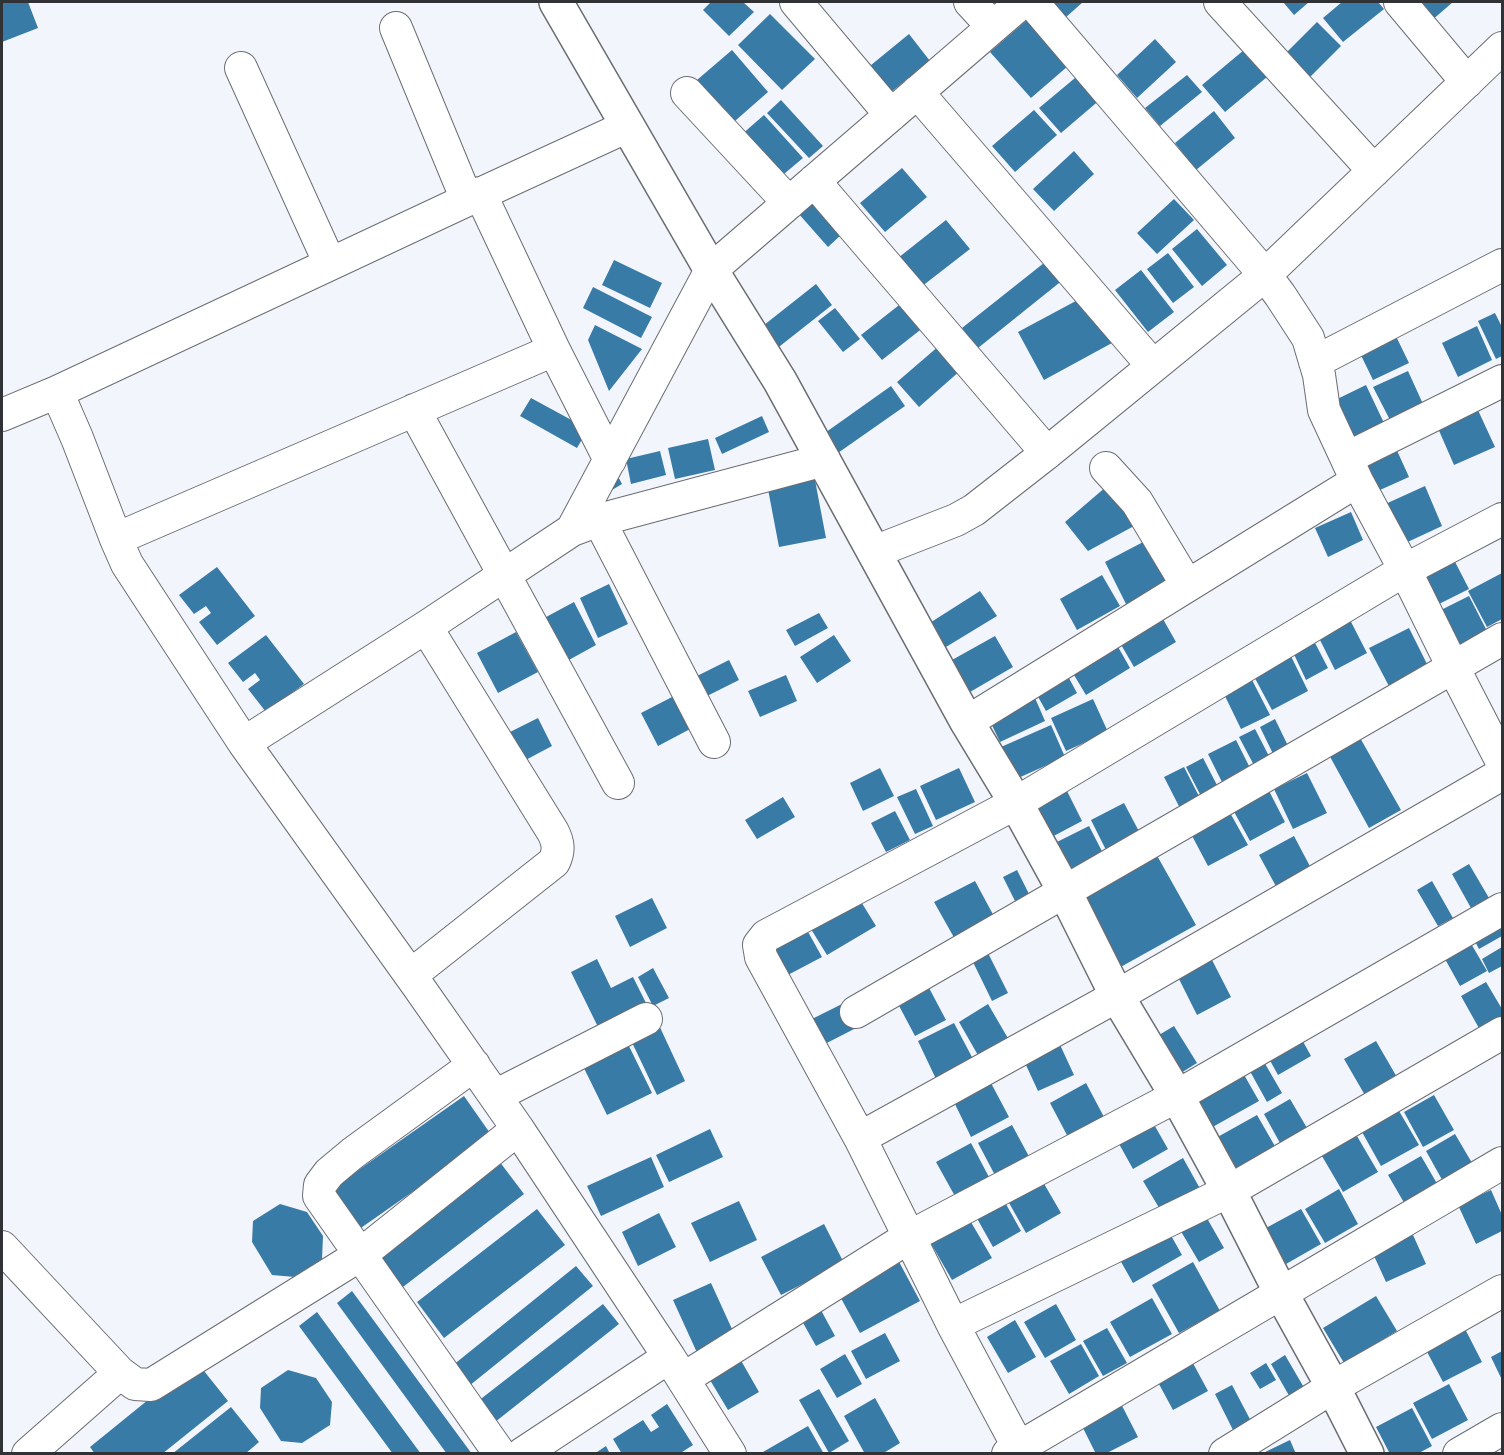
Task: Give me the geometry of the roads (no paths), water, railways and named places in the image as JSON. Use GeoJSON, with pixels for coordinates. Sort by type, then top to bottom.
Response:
{"type":"FeatureCollection","features":[{"type":"Feature","properties":{"kind":"street"},"geometry":{"type":"LineString","coordinates":[[556,2],[711,270],[780,381],[966,722],[1016,803],[1065,892],[1117,996],[1177,1096],[1229,1191],[1367,1454]]}},
{"type":"Feature","properties":{"kind":"street"},"geometry":{"type":"LineString","coordinates":[[796,2],[891,115]]}},
{"type":"Feature","properties":{"kind":"street"},"geometry":{"type":"LineString","coordinates":[[970,2],[993,27]]}},
{"type":"Feature","properties":{"kind":"street"},"geometry":{"type":"LineString","coordinates":[[586,525],[610,460],[711,270],[1022,2]]}},
{"type":"Feature","properties":{"kind":"street"},"geometry":{"type":"LineString","coordinates":[[1032,2],[1272,285],[1312,350],[1319,375],[1324,410],[1352,470],[1503,762]]}},
{"type":"Feature","properties":{"kind":"street"},"geometry":{"type":"LineString","coordinates":[[1220,2],[1374,171]]}},
{"type":"Feature","properties":{"kind":"street"},"geometry":{"type":"LineString","coordinates":[[1400,2],[1467,82]]}},
{"type":"Feature","properties":{"kind":"street"},"geometry":{"type":"LineString","coordinates":[[396,28],[473,196],[610,460]]}},
{"type":"Feature","properties":{"kind":"street"},"geometry":{"type":"LineString","coordinates":[[874,552],[956,520],[974,510],[1153,366],[1272,285],[1374,171],[1503,48]]}},
{"type":"Feature","properties":{"kind":"street"},"geometry":{"type":"LineString","coordinates":[[241,68],[330,264]]}},
{"type":"Feature","properties":{"kind":"street"},"geometry":{"type":"LineString","coordinates":[[917,92],[1153,366]]}},
{"type":"Feature","properties":{"kind":"street"},"geometry":{"type":"LineString","coordinates":[[687,93],[789,203]]}},
{"type":"Feature","properties":{"kind":"street"},"geometry":{"type":"LineString","coordinates":[[2,415],[57,392],[473,196],[628,126]]}},
{"type":"Feature","properties":{"kind":"street"},"geometry":{"type":"LineString","coordinates":[[814,181],[1047,453]]}},
{"type":"Feature","properties":{"kind":"street"},"geometry":{"type":"LineString","coordinates":[[1312,350],[1503,265]]}},
{"type":"Feature","properties":{"kind":"street"},"geometry":{"type":"LineString","coordinates":[[116,539],[554,350]]}},
{"type":"Feature","properties":{"kind":"street"},"geometry":{"type":"LineString","coordinates":[[966,722],[1187,585],[1352,470],[1503,381]]}},
{"type":"Feature","properties":{"kind":"street"},"geometry":{"type":"LineString","coordinates":[[57,392],[126,564],[244,743],[518,1129],[730,1454]]}},
{"type":"Feature","properties":{"kind":"street"},"geometry":{"type":"LineString","coordinates":[[414,410],[618,783]]}},
{"type":"Feature","properties":{"kind":"street"},"geometry":{"type":"LineString","coordinates":[[244,743],[504,575],[586,525],[824,460]]}},
{"type":"Feature","properties":{"kind":"street"},"geometry":{"type":"LineString","coordinates":[[1106,468],[1137,502],[1187,585]]}},
{"type":"Feature","properties":{"kind":"street"},"geometry":{"type":"LineString","coordinates":[[1503,519],[1405,570],[1016,803],[766,936],[759,945],[761,957],[860,1138],[1016,1452],[1503,1163]]}},
{"type":"Feature","properties":{"kind":"street"},"geometry":{"type":"LineString","coordinates":[[586,525],[714,742]]}},
{"type":"Feature","properties":{"kind":"street"},"geometry":{"type":"LineString","coordinates":[[419,987],[554,862],[558,852],[558,841],[554,832],[426,627]]}},
{"type":"Feature","properties":{"kind":"street"},"geometry":{"type":"LineString","coordinates":[[856,1012],[1503,639]]}},
{"type":"Feature","properties":{"kind":"street"},"geometry":{"type":"LineString","coordinates":[[860,1138],[1117,996],[1503,774]]}},
{"type":"Feature","properties":{"kind":"street"},"geometry":{"type":"LineString","coordinates":[[522,1454],[909,1237],[1177,1096],[1503,909]]}},
{"type":"Feature","properties":{"kind":"street"},"geometry":{"type":"LineString","coordinates":[[495,1096],[646,1019]]}},
{"type":"Feature","properties":{"kind":"street"},"geometry":{"type":"LineString","coordinates":[[953,1325],[1229,1191],[1503,1033]]}},
{"type":"Feature","properties":{"kind":"street"},"geometry":{"type":"LineString","coordinates":[[474,1065],[329,1173],[320,1185],[319,1196],[500,1454]]}},
{"type":"Feature","properties":{"kind":"street"},"geometry":{"type":"LineString","coordinates":[[2,1247],[120,1373],[135,1384],[151,1385],[360,1255],[518,1129]]}},
{"type":"Feature","properties":{"kind":"street"},"geometry":{"type":"LineString","coordinates":[[1225,1454],[1333,1387],[1503,1291]]}},
{"type":"Feature","properties":{"kind":"street"},"geometry":{"type":"LineString","coordinates":[[27,1454],[120,1373]]}},
{"type":"Feature","properties":{"kind":"street"},"geometry":{"type":"LineString","coordinates":[[1459,1454],[1503,1429]]}}]}
